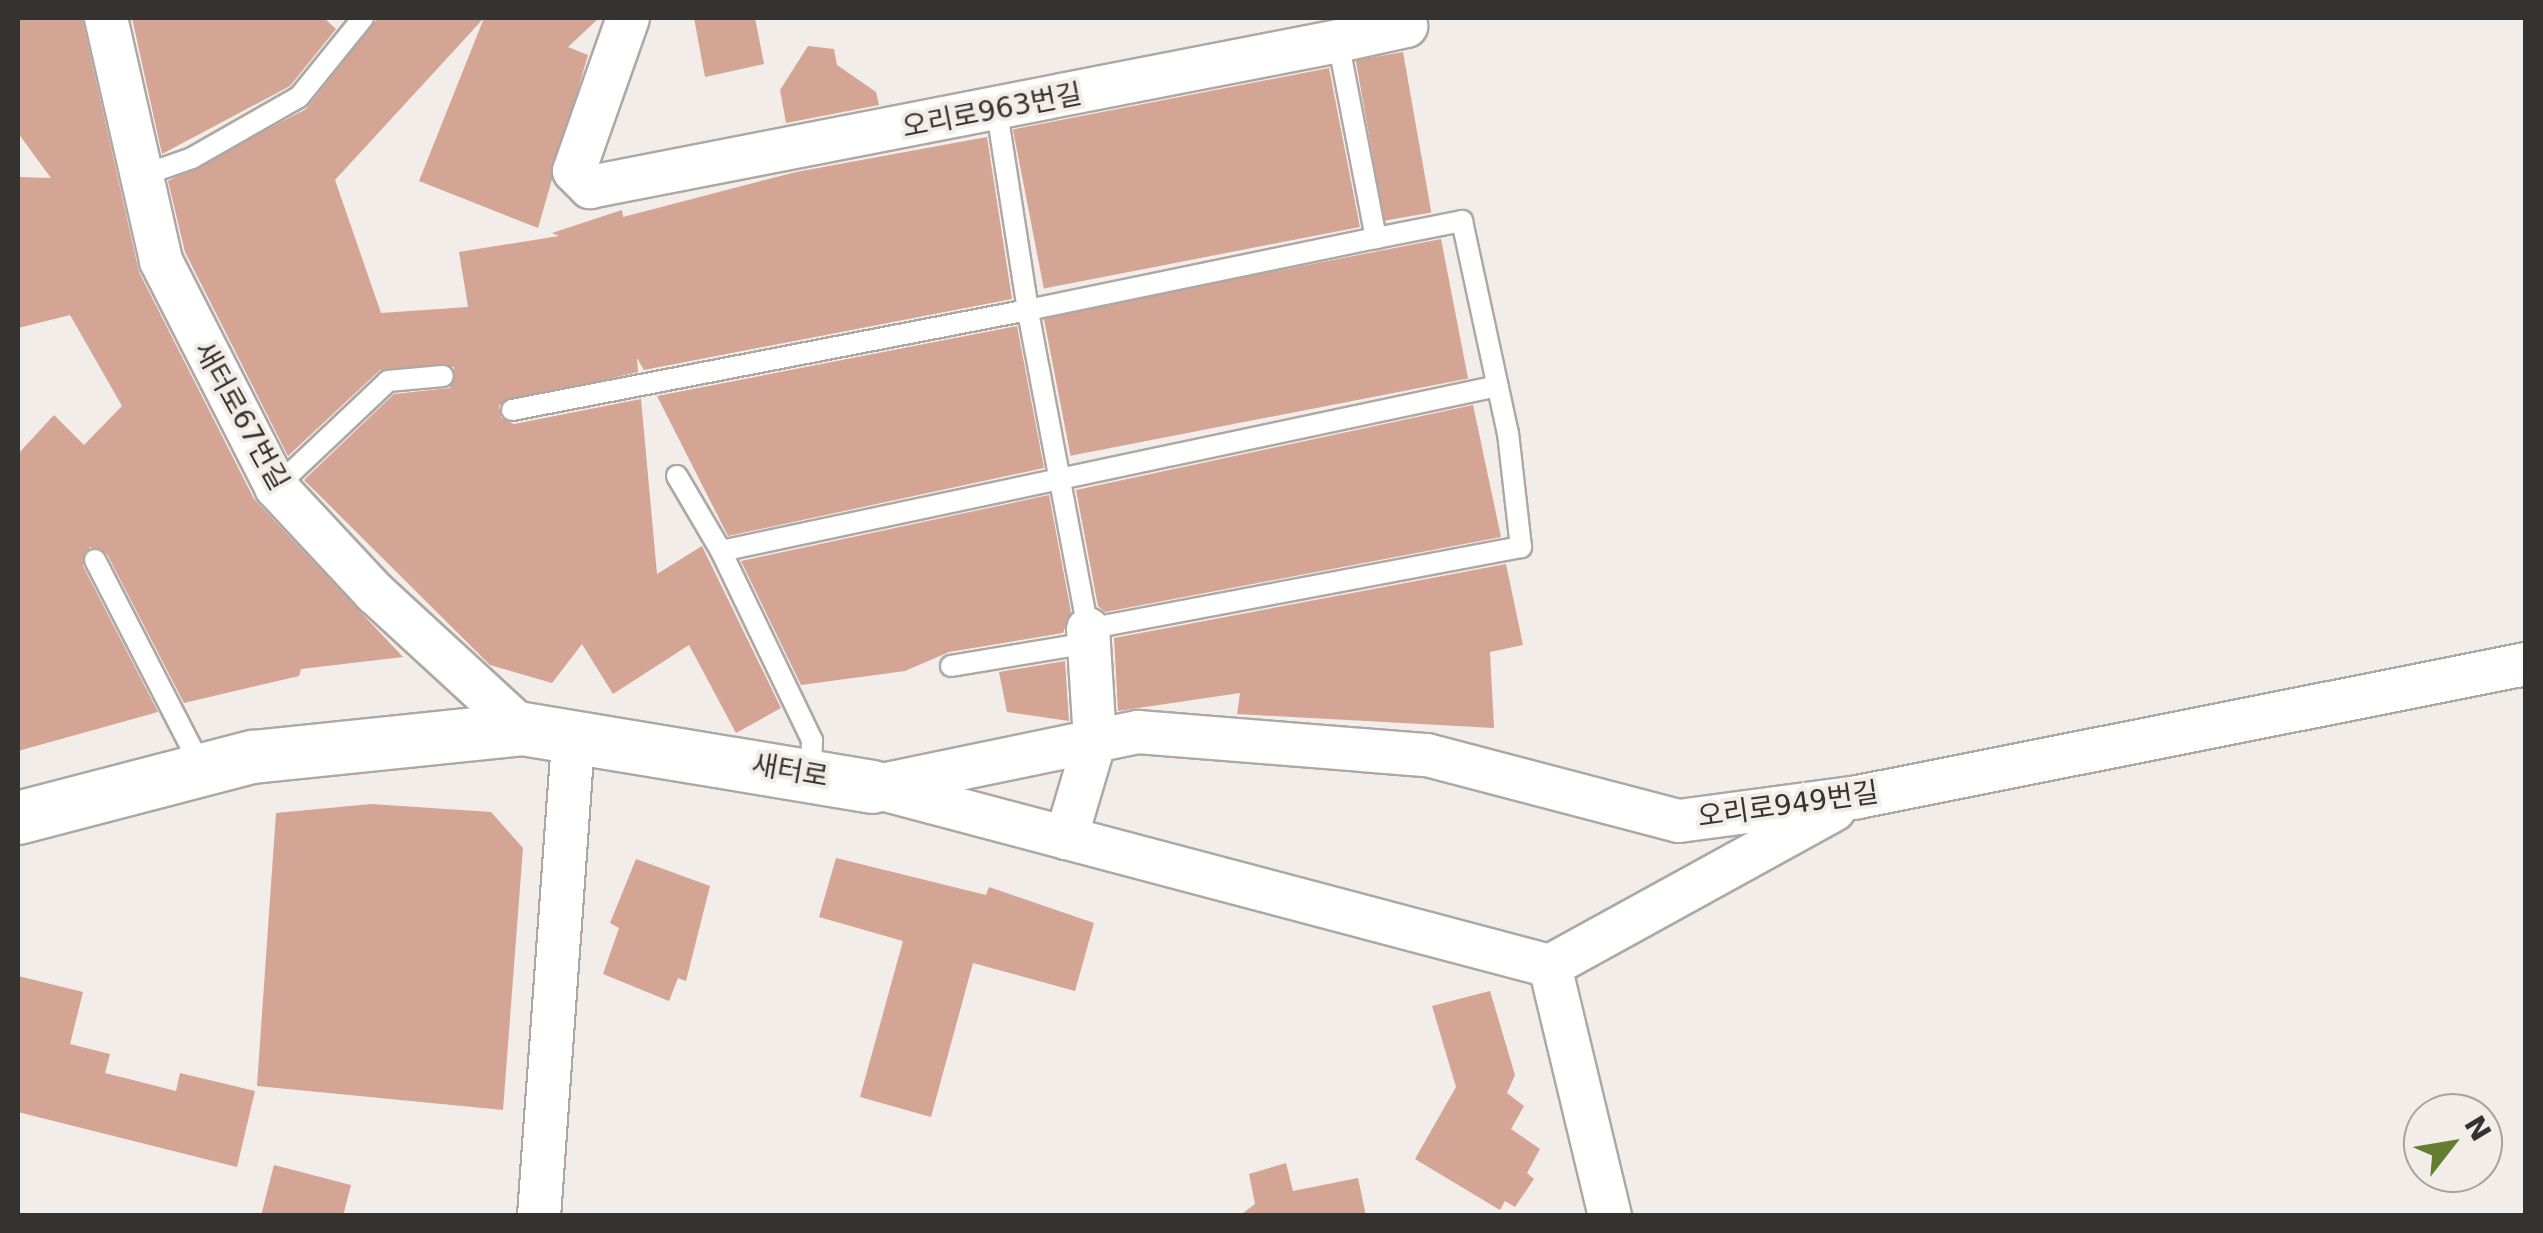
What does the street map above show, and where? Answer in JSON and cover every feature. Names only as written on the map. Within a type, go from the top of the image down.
[{"type":"street","name":"새터로67번길","points":[[106,18],[138,178],[162,261],[276,488],[374,593],[548,733]]},
{"type":"street","name":"오리로963번길","points":[[628,18],[574,171],[590,187],[1338,42],[1406,26],[1404,18]]},
{"type":"street","points":[[1066,838],[1095,740],[1088,636]]},
{"type":"street","name":"오리로949번길","points":[[872,787],[1138,732],[1427,756],[1679,820],[1858,797],[2526,664]]},
{"type":"street","points":[[539,1216],[548,733]]},
{"type":"street","name":"새터로","points":[[18,818],[203,770],[548,733],[872,787],[1550,966]]},
{"type":"street","points":[[976,814],[972,787],[995,760]]},
{"type":"street","points":[[1610,1216],[1550,966],[1858,797]]},
{"type":"lane","points":[[138,178],[192,158],[299,97],[363,18]]},
{"type":"lane","points":[[1338,42],[1376,238]]},
{"type":"lane","points":[[996,111],[1088,636]]},
{"type":"lane","points":[[512,410],[1462,221],[1498,386],[1522,547],[951,666]]},
{"type":"lane","points":[[276,488],[388,381],[443,376]]},
{"type":"lane","points":[[721,551],[1058,476],[1498,386]]},
{"type":"lane","points":[[678,476],[721,551],[812,740],[811,774]]},
{"type":"lane","points":[[96,560],[203,770]]},
{"type":"building","points":[[18,18],[82,18],[139,272],[254,499],[403,657],[301,669],[299,676],[184,703],[107,554],[90,547],[83,566],[158,712],[18,751],[18,454],[54,415],[84,445],[122,406],[70,315],[18,328],[18,177],[51,178],[18,133]]},
{"type":"building","points":[[132,18],[324,18],[336,29],[290,86],[162,154]]},
{"type":"building","points":[[378,18],[484,18],[335,180],[381,313],[468,307],[459,252],[559,236],[552,233],[622,210],[623,217],[796,172],[987,137],[1012,299],[644,370],[637,358],[638,372],[499,405],[501,418],[514,424],[641,399],[657,574],[702,546],[781,708],[736,733],[689,645],[613,694],[582,644],[552,683],[490,665],[304,480],[394,394],[450,388],[454,367],[380,370],[288,456],[185,252],[168,181],[306,109]]},
{"type":"building","points":[[484,18],[599,18],[568,47],[588,55],[538,228],[419,181]]},
{"type":"building","points":[[694,18],[755,18],[764,64],[705,77]]},
{"type":"building","points":[[808,46],[834,49],[837,65],[876,92],[879,105],[786,123],[780,90]]},
{"type":"building","points":[[1403,52],[1431,213],[1384,221],[1356,60]]},
{"type":"building","points":[[1329,68],[1360,227],[1044,288],[1013,129]]},
{"type":"building","points":[[1441,239],[1468,378],[1071,456],[1043,316]]},
{"type":"building","points":[[1017,326],[1044,468],[728,536],[657,396]]},
{"type":"building","points":[[1473,405],[1501,537],[1105,612],[1098,606],[1076,490]]},
{"type":"building","points":[[1049,495],[1071,612],[1063,633],[949,652],[905,671],[801,685],[741,561]]},
{"type":"building","points":[[1506,564],[1523,645],[1490,652],[1494,728],[1237,714],[1240,693],[1118,711],[1114,638]]},
{"type":"building","points":[[1065,661],[1069,721],[1007,712],[999,672]]},
{"type":"building","points":[[371,804],[491,812],[523,848],[503,1110],[257,1086],[276,813]]},
{"type":"building","points":[[836,858],[986,895],[989,887],[1094,923],[1075,991],[973,963],[931,1117],[860,1097],[903,941],[819,917]]},
{"type":"building","points":[[636,859],[710,886],[686,981],[678,978],[669,1001],[603,974],[619,928],[610,923]]},
{"type":"building","points":[[18,976],[83,992],[70,1044],[110,1054],[105,1073],[176,1091],[180,1073],[255,1091],[237,1167],[18,1112]]},
{"type":"building","points":[[1490,991],[1515,1075],[1507,1093],[1524,1106],[1511,1129],[1540,1149],[1527,1173],[1534,1179],[1515,1207],[1505,1201],[1500,1210],[1415,1159],[1456,1087],[1432,1006]]},
{"type":"building","points":[[1286,1163],[1293,1191],[1358,1178],[1366,1216],[1239,1216],[1255,1204],[1249,1174]]},
{"type":"building","points":[[274,1165],[351,1185],[343,1216],[261,1216]]}]
